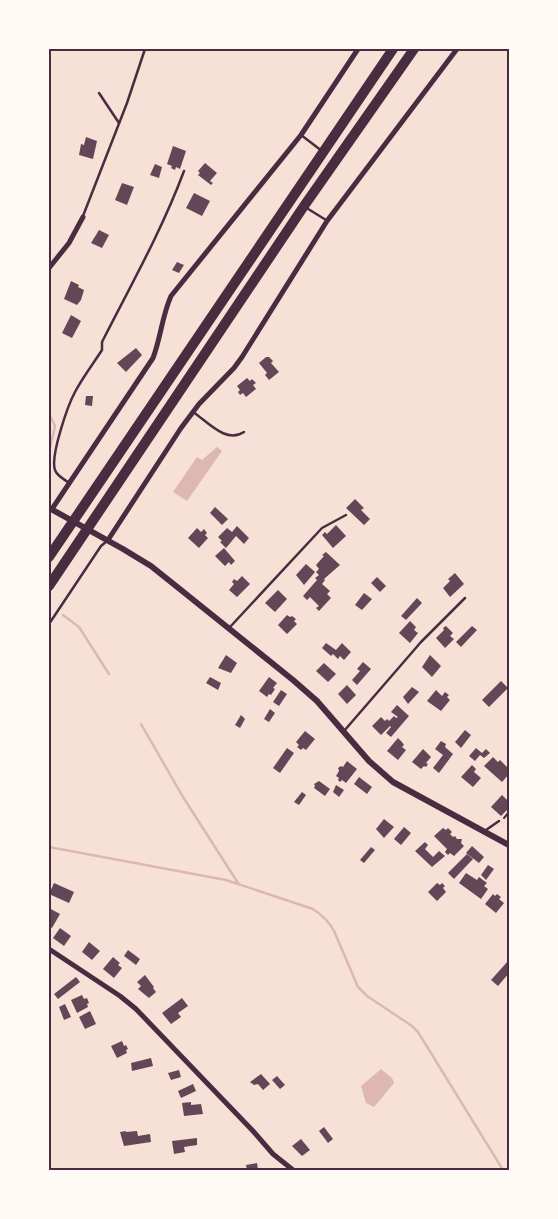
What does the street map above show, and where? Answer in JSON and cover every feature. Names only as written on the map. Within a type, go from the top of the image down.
[{"type":"highway","points":[[49,557],[393,49]]},
{"type":"highway","points":[[49,586],[304,206],[414,49]]},
{"type":"street","points":[[358,49],[301,135],[171,296],[164,311],[159,342],[144,374],[50,508],[151,566],[317,701],[369,761],[393,782],[509,845]]},
{"type":"street","points":[[108,540],[193,412],[242,357],[327,221],[457,49]]},
{"type":"street","points":[[49,268],[70,243],[83,217]]},
{"type":"street","points":[[49,949],[120,996],[136,1009],[253,1130],[273,1154],[292,1170]]},
{"type":"lane","points":[[83,217],[119,124],[145,49]]},
{"type":"lane","points":[[99,93],[119,124]]},
{"type":"lane","points":[[301,135],[323,152]]},
{"type":"lane","points":[[69,483],[60,476],[54,467],[63,423],[74,393],[102,350],[102,342],[153,243],[184,171]]},
{"type":"lane","points":[[304,206],[327,221]]},
{"type":"lane","points":[[193,412],[228,436],[236,436],[244,432]]},
{"type":"lane","points":[[229,629],[322,528],[346,515]]},
{"type":"lane","points":[[49,624],[108,540]]},
{"type":"lane","points":[[344,731],[421,642],[465,598]]},
{"type":"lane","points":[[484,832],[490,826],[499,822]]},
{"type":"path","points":[[499,822],[509,812]]},
{"type":"shaded area","points":[[217,447],[222,451],[187,501],[173,492],[197,457],[202,460]]},
{"type":"shaded area","points":[[381,1069],[392,1078],[394,1083],[374,1107],[366,1103],[361,1086]]},
{"type":"building","points":[[86,137],[97,141],[93,159],[79,155],[81,144],[84,145]]},
{"type":"building","points":[[173,146],[186,151],[180,169],[176,167],[175,170],[167,164]]},
{"type":"building","points":[[205,163],[217,173],[210,181],[213,183],[211,185],[198,175],[200,173],[198,171]]},
{"type":"building","points":[[155,164],[162,167],[159,178],[150,175]]},
{"type":"building","points":[[122,183],[134,187],[127,205],[115,200]]},
{"type":"building","points":[[194,193],[210,201],[202,216],[186,208]]},
{"type":"building","points":[[99,230],[109,235],[102,248],[91,243]]},
{"type":"building","points":[[177,262],[184,265],[179,273],[172,270]]},
{"type":"building","points":[[71,281],[84,290],[81,300],[77,305],[64,299]]},
{"type":"building","points":[[71,315],[81,321],[72,338],[62,333]]},
{"type":"building","points":[[136,348],[142,355],[126,372],[117,363]]},
{"type":"building","points":[[266,357],[273,361],[271,363],[279,372],[269,380],[265,375],[267,373],[259,363]]},
{"type":"building","points":[[247,378],[250,381],[252,379],[256,383],[253,385],[256,389],[246,397],[243,393],[240,395],[238,392],[240,390],[237,386]]},
{"type":"building","points":[[86,396],[93,396],[92,406],[85,405]]},
{"type":"building","points":[[355,499],[364,508],[361,510],[370,519],[364,525],[346,508]]},
{"type":"building","points":[[215,507],[228,519],[222,525],[210,513]]},
{"type":"building","points":[[336,525],[346,536],[333,548],[322,535],[325,532],[327,534]]},
{"type":"building","points":[[237,526],[249,538],[244,544],[236,536],[226,548],[218,537],[227,528],[232,532]]},
{"type":"building","points":[[197,528],[201,532],[204,529],[207,533],[205,535],[208,538],[199,548],[188,538]]},
{"type":"building","points":[[224,548],[235,561],[231,565],[229,562],[225,566],[215,556]]},
{"type":"building","points":[[326,552],[340,565],[324,579],[322,584],[330,591],[327,594],[331,598],[319,611],[316,608],[319,606],[310,597],[307,600],[303,596],[317,580],[315,578],[319,575],[316,572],[319,569],[316,565]]},
{"type":"building","points":[[306,564],[315,572],[304,585],[296,575]]},
{"type":"building","points":[[455,573],[464,584],[450,597],[443,588],[450,581],[448,579]]},
{"type":"building","points":[[242,576],[250,584],[237,597],[229,590],[234,584],[232,582],[234,579],[237,581]]},
{"type":"building","points":[[377,577],[386,586],[380,592],[371,583]]},
{"type":"building","points":[[278,590],[287,599],[275,612],[265,603]]},
{"type":"building","points":[[364,593],[372,599],[362,610],[355,605]]},
{"type":"building","points":[[417,598],[422,603],[406,620],[401,616]]},
{"type":"building","points":[[287,615],[296,619],[294,621],[297,624],[287,634],[278,625]]},
{"type":"building","points":[[410,621],[416,627],[414,630],[418,633],[410,643],[399,633]]},
{"type":"building","points":[[446,626],[453,633],[450,636],[454,639],[445,648],[436,638]]},
{"type":"building","points":[[472,626],[477,630],[461,647],[456,642]]},
{"type":"building","points":[[326,643],[336,650],[342,643],[351,652],[344,660],[340,656],[338,659],[322,648]]},
{"type":"building","points":[[226,655],[237,663],[231,673],[218,668]]},
{"type":"building","points":[[430,655],[441,666],[432,677],[422,667]]},
{"type":"building","points":[[363,662],[371,669],[357,685],[352,680],[360,671],[357,669]]},
{"type":"building","points":[[324,663],[336,674],[328,682],[316,671]]},
{"type":"building","points":[[210,677],[221,683],[218,690],[206,683]]},
{"type":"building","points":[[269,677],[277,683],[271,695],[269,694],[267,697],[259,691]]},
{"type":"building","points":[[501,681],[508,688],[489,707],[482,700]]},
{"type":"building","points":[[347,685],[356,695],[347,704],[338,694]]},
{"type":"building","points":[[412,687],[419,692],[408,704],[403,697]]},
{"type":"building","points":[[281,690],[287,694],[279,706],[273,702]]},
{"type":"building","points":[[436,690],[442,696],[445,692],[449,695],[447,697],[450,700],[441,711],[427,701]]},
{"type":"building","points":[[397,705],[409,716],[391,737],[386,733],[390,726],[381,735],[372,726],[381,717],[385,721],[387,719],[389,721],[394,716],[398,717],[391,712]]},
{"type":"building","points":[[270,709],[275,713],[269,722],[264,719]]},
{"type":"building","points":[[241,715],[245,719],[240,728],[235,725]]},
{"type":"building","points":[[465,730],[471,735],[461,748],[455,742]]},
{"type":"building","points":[[305,731],[315,739],[306,750],[303,748],[301,750],[297,747],[299,745],[296,742]]},
{"type":"building","points":[[398,738],[404,745],[402,747],[406,750],[398,760],[387,751]]},
{"type":"building","points":[[441,741],[446,744],[445,747],[453,754],[439,773],[433,768],[443,755],[435,749]]},
{"type":"building","points":[[287,748],[294,753],[280,773],[273,768]]},
{"type":"building","points":[[476,748],[482,753],[486,749],[490,753],[484,758],[480,755],[475,761],[469,756]]},
{"type":"building","points":[[423,749],[431,757],[426,763],[428,764],[426,767],[424,766],[421,769],[412,762]]},
{"type":"building","points":[[493,757],[498,762],[500,760],[509,769],[509,774],[502,782],[484,766]]},
{"type":"building","points":[[347,761],[357,769],[346,783],[342,780],[340,782],[336,776],[339,771],[338,768],[343,767]]},
{"type":"building","points":[[472,765],[476,769],[474,772],[481,778],[473,787],[461,777]]},
{"type":"building","points":[[359,777],[372,787],[367,794],[354,784]]},
{"type":"building","points":[[319,781],[330,789],[325,796],[314,788],[314,784]]},
{"type":"building","points":[[336,785],[344,790],[339,797],[333,792]]},
{"type":"building","points":[[302,792],[306,795],[299,805],[294,802]]},
{"type":"building","points":[[502,795],[509,802],[509,808],[501,816],[491,807]]},
{"type":"building","points":[[384,819],[394,827],[384,838],[376,829]]},
{"type":"building","points":[[404,827],[411,833],[401,845],[394,839]]},
{"type":"building","points":[[443,828],[446,830],[448,828],[452,832],[450,834],[453,837],[462,839],[461,843],[464,846],[454,856],[450,853],[448,855],[445,852],[447,849],[434,836]]},
{"type":"building","points":[[425,842],[428,845],[425,849],[433,857],[439,851],[445,856],[432,867],[415,851]]},
{"type":"building","points":[[472,846],[484,857],[479,863],[466,853]]},
{"type":"building","points":[[371,847],[375,850],[364,863],[360,860]]},
{"type":"building","points":[[467,854],[473,859],[454,879],[448,873]]},
{"type":"building","points":[[488,865],[494,869],[486,880],[481,875]]},
{"type":"building","points":[[466,873],[477,880],[479,877],[487,883],[484,886],[488,889],[481,899],[459,883]]},
{"type":"building","points":[[54,883],[74,892],[69,903],[49,894]]},
{"type":"building","points":[[437,883],[440,885],[442,883],[445,886],[443,888],[446,892],[437,901],[428,892]]},
{"type":"building","points":[[493,894],[501,897],[499,899],[504,903],[496,913],[485,904]]},
{"type":"building","points":[[49,908],[60,914],[52,928],[49,926]]},
{"type":"building","points":[[60,928],[71,936],[64,946],[53,938]]},
{"type":"building","points":[[89,942],[100,951],[92,960],[82,952]]},
{"type":"building","points":[[128,950],[140,959],[136,965],[124,956]]},
{"type":"building","points":[[113,957],[120,963],[118,965],[122,968],[114,978],[103,969]]},
{"type":"building","points":[[508,961],[509,973],[498,986],[491,980]]},
{"type":"building","points":[[145,975],[156,992],[149,998],[138,989],[141,986],[137,982]]},
{"type":"building","points":[[76,977],[80,982],[58,999],[54,994]]},
{"type":"building","points":[[82,995],[84,999],[87,998],[88,1007],[77,1013],[71,1000]]},
{"type":"building","points":[[182,998],[188,1006],[178,1013],[181,1017],[171,1024],[162,1013]]},
{"type":"building","points":[[65,1004],[71,1017],[64,1020],[59,1007]]},
{"type":"building","points":[[90,1011],[96,1024],[85,1029],[79,1017]]},
{"type":"building","points":[[122,1041],[128,1049],[126,1050],[127,1053],[117,1058],[111,1046]]},
{"type":"building","points":[[151,1058],[153,1066],[132,1071],[131,1063]]},
{"type":"building","points":[[179,1070],[181,1077],[171,1080],[168,1073]]},
{"type":"building","points":[[261,1074],[270,1084],[263,1090],[258,1084],[254,1085],[250,1082]]},
{"type":"building","points":[[277,1076],[285,1085],[280,1089],[272,1080]]},
{"type":"building","points":[[193,1084],[196,1091],[181,1098],[178,1091]]},
{"type":"building","points":[[191,1102],[191,1105],[201,1104],[203,1114],[184,1116],[182,1103]]},
{"type":"building","points":[[324,1127],[333,1139],[328,1143],[319,1131]]},
{"type":"building","points":[[137,1131],[138,1136],[150,1134],[151,1142],[124,1146],[120,1132]]},
{"type":"building","points":[[197,1138],[197,1145],[184,1147],[185,1152],[174,1154],[172,1141]]},
{"type":"building","points":[[301,1139],[310,1150],[302,1156],[292,1146]]},
{"type":"building","points":[[257,1163],[258,1170],[247,1170],[246,1165]]},
{"type":"waterway","points":[[49,414],[55,426],[49,452]]},
{"type":"waterway","points":[[63,615],[79,627],[109,674]]},
{"type":"waterway","points":[[141,724],[183,797],[238,883]]},
{"type":"waterway","points":[[49,847],[226,880],[316,911],[328,921],[334,931],[358,987],[367,996],[418,1032],[503,1170]]}]
